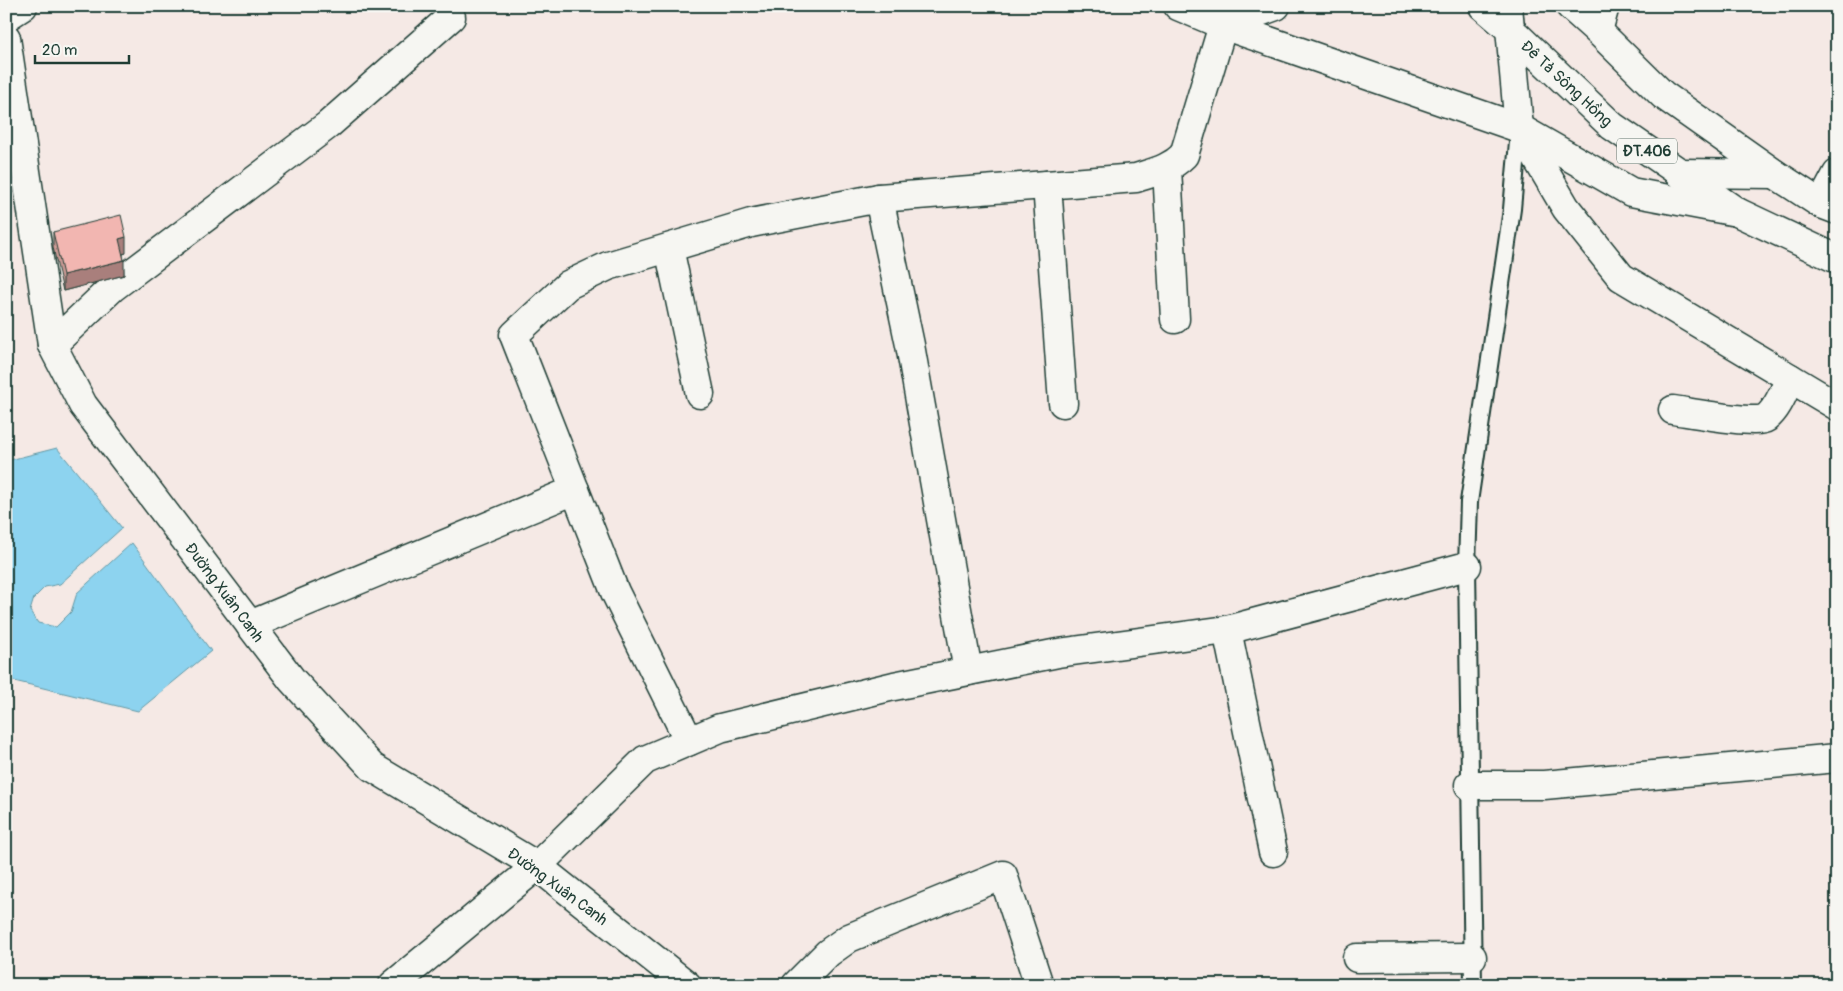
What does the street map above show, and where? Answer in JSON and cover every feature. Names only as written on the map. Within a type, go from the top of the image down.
[{"type":"street","points":[[6,17],[23,6]]},
{"type":"street","points":[[1178,6],[1223,24],[1519,128],[1632,192],[1737,212]]},
{"type":"street","points":[[1223,24],[1276,6]]},
{"type":"street","name":"Đê Tả Sông Hồng","points":[[1483,6],[1509,18],[1612,126],[1737,212],[1837,259]]},
{"type":"street","points":[[1570,6],[1602,19],[1663,95],[1775,174],[1829,207],[1837,174]]},
{"type":"street","points":[[52,345],[112,288],[328,125],[451,16]]},
{"type":"street","points":[[1509,18],[1519,128],[1566,208],[1621,278],[1837,406]]},
{"type":"street","points":[[689,741],[615,592],[514,334],[568,285],[608,266],[751,223],[879,198],[1136,178],[1168,168],[1176,164],[1184,155],[1223,24]]},
{"type":"street","name":"Đường Xuân Canh","points":[[6,38],[52,345],[83,405],[292,680],[372,766],[536,866],[687,985]]},
{"type":"street","points":[[1168,168],[1175,319]]},
{"type":"street","points":[[1678,173],[1775,174]]},
{"type":"street","points":[[1047,185],[1064,403]]},
{"type":"street","points":[[879,198],[910,345],[968,671]]},
{"type":"street","points":[[669,248],[700,394]]},
{"type":"street","points":[[1672,410],[1749,420],[1764,420],[1773,412],[1790,378]]},
{"type":"street","points":[[250,625],[575,490]]},
{"type":"street","points":[[393,985],[536,866],[645,760],[720,728],[894,686],[1058,653],[1227,630],[1467,566]]},
{"type":"street","points":[[1227,630],[1273,852]]},
{"type":"street","points":[[1469,785],[1544,785],[1837,758]]},
{"type":"street","points":[[796,985],[828,953],[849,938],[1003,875],[1039,985]]},
{"type":"street","points":[[1357,958],[1472,957]]},
{"type":"lane","points":[[1472,985],[1467,566],[1469,502],[1512,209],[1519,128]]},
{"type":"water","points":[[57,448],[122,528],[60,584],[45,587],[34,598],[30,611],[38,623],[56,627],[71,612],[77,593],[132,543],[211,651],[138,711],[6,679],[6,461]]},
{"type":"building","points":[[121,215],[126,237],[119,239],[124,260],[63,275],[53,232]]}]
